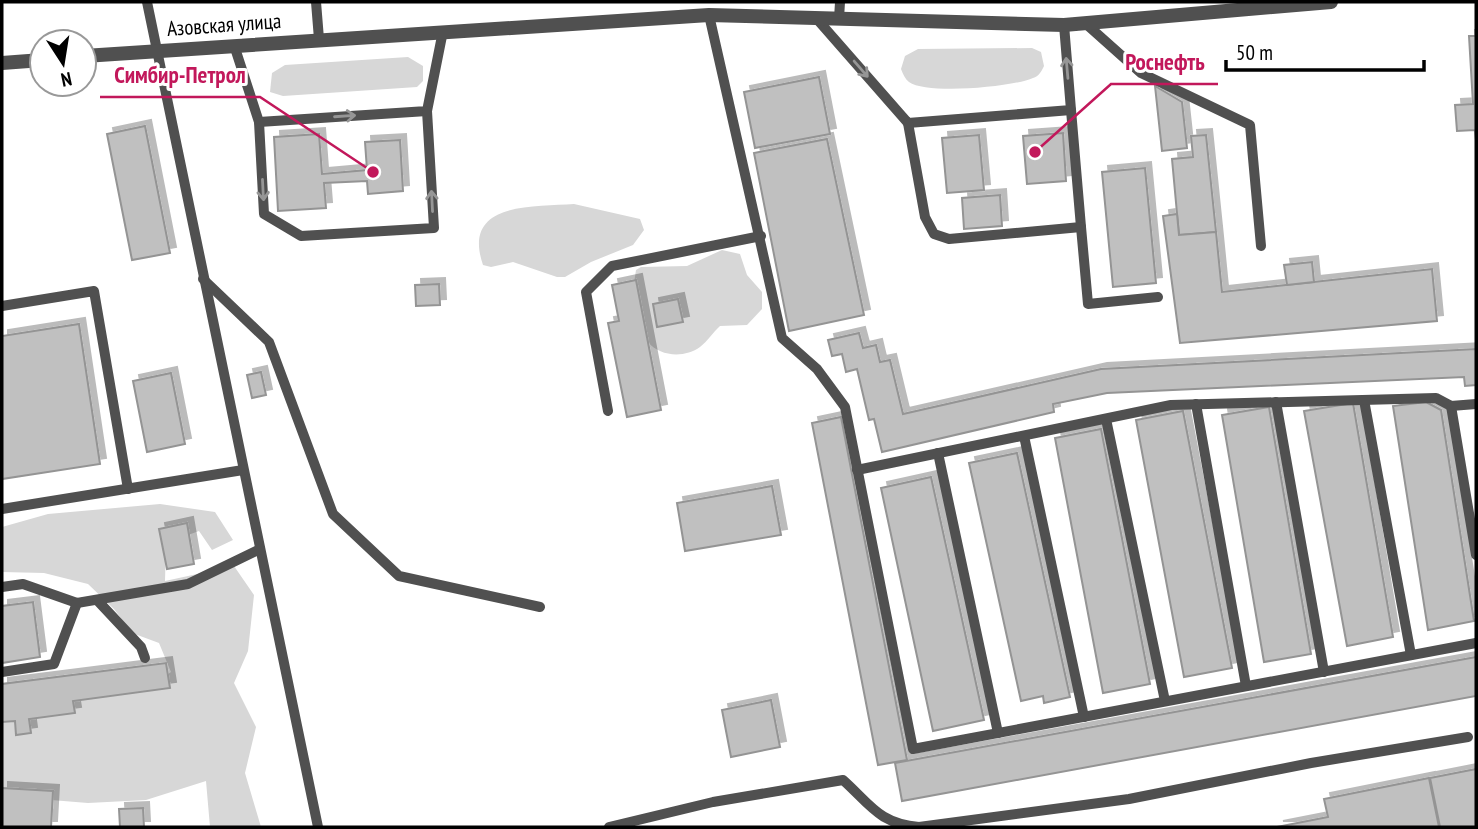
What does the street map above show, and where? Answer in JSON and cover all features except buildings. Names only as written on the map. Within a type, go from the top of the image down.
[{"type":"street","name":"Азовская улица","points":[[98,55],[709,15],[1064,25],[1331,2]]},
{"type":"street","points":[[2,63],[28,61]]},
{"type":"lane","points":[[147,2],[318,827]]},
{"type":"lane","points":[[316,2],[319,39]]},
{"type":"lane","points":[[839,19],[840,2]]},
{"type":"lane","points":[[709,15],[782,338],[817,369],[845,407],[913,749],[1476,643]]},
{"type":"lane","points":[[816,18],[908,123],[925,217],[928,226],[941,238],[1081,227]]},
{"type":"lane","points":[[1085,23],[1141,73],[1250,125],[1261,246]]},
{"type":"lane","points":[[1064,25],[1088,304],[1158,297]]},
{"type":"lane","points":[[234,45],[259,122],[264,214],[301,236],[421,229],[434,228],[427,111],[443,31]]},
{"type":"lane","points":[[908,123],[1071,110]]},
{"type":"lane","points":[[259,122],[427,111]]},
{"type":"lane","points":[[608,411],[586,292],[612,266],[761,236]]},
{"type":"lane","points":[[203,279],[269,342],[332,514],[399,576],[540,607]]},
{"type":"lane","points":[[2,306],[94,291],[128,489]]},
{"type":"lane","points":[[858,470],[1171,405],[1436,398],[1451,406],[1476,404]]},
{"type":"lane","points":[[1364,400],[1411,655]]},
{"type":"lane","points":[[1276,402],[1324,671]]},
{"type":"lane","points":[[1196,404],[1245,686]]},
{"type":"lane","points":[[1451,406],[1476,555]]},
{"type":"lane","points":[[1106,419],[1165,701]]},
{"type":"lane","points":[[1024,436],[1084,717]]},
{"type":"lane","points":[[939,453],[998,733]]},
{"type":"lane","points":[[2,509],[243,470]]},
{"type":"lane","points":[[2,587],[23,584],[77,603],[188,584],[260,549]]},
{"type":"lane","points":[[97,600],[141,647],[145,658]]},
{"type":"lane","points":[[2,672],[54,664],[77,603]]},
{"type":"lane","points":[[608,827],[712,802],[843,780],[873,812],[899,826],[919,827],[1129,799],[1311,763],[1468,737]]},
{"type":"shaded area","points":[[1032,48],[1041,52],[1044,66],[1041,72],[1033,78],[1008,84],[933,88],[909,82],[901,69],[905,56],[918,49]]},
{"type":"shaded area","points":[[408,57],[423,66],[423,81],[417,87],[283,96],[270,92],[272,73],[285,65]]},
{"type":"shaded area","points":[[574,204],[640,219],[644,230],[633,245],[591,262],[565,277],[557,277],[513,262],[491,267],[483,265],[479,244],[482,229],[492,218],[522,208]]},
{"type":"shaded area","points":[[722,250],[740,254],[747,275],[762,292],[762,309],[747,325],[720,326],[694,351],[673,354],[653,347],[648,342],[634,283],[636,270],[641,267],[687,266]]},
{"type":"shaded area","points":[[160,504],[215,512],[233,540],[212,550],[199,531],[166,543],[165,581],[234,566],[254,595],[248,651],[234,683],[256,727],[245,773],[261,827],[210,827],[206,781],[146,800],[88,803],[2,796],[2,707],[151,686],[171,672],[159,643],[132,633],[114,609],[88,584],[44,573],[2,572],[2,527],[48,514]]},
{"type":"place","name":"Роснефть","points":[[1035,152]]},
{"type":"place","name":"Симбир-Петрол","points":[[373,172]]}]
